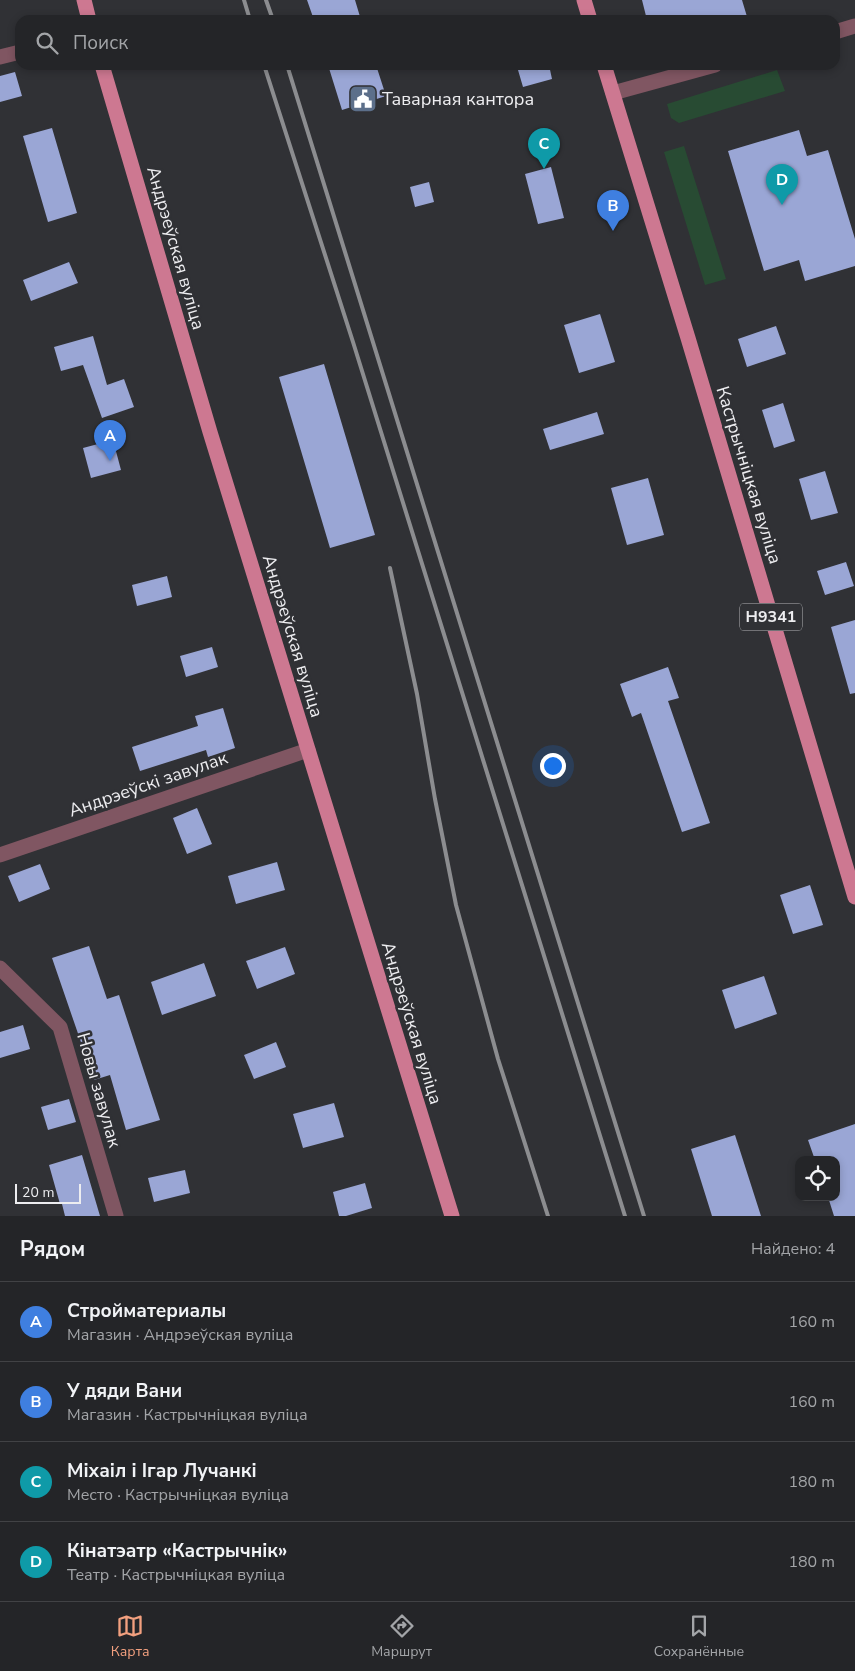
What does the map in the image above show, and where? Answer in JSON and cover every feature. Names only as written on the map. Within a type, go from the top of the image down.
[{"type":"main road","points":[[84,0],[88,15]]},
{"type":"main road","points":[[584,0],[588,15]]},
{"type":"main road","name":"Андрэеўская вуліца","points":[[103,70],[208,422],[452,1216]]},
{"type":"main road","name":"Кастрычніцкая вуліца","points":[[605,70],[688,338],[855,897]]},
{"type":"street","points":[[840,30],[855,26]]},
{"type":"street","points":[[0,57],[15,53]]},
{"type":"street","points":[[612,93],[697,70]]},
{"type":"street","name":"Андрэеўскі завулак","points":[[0,855],[308,750]]},
{"type":"street","name":"Новы завулак","points":[[0,968],[60,1027],[116,1216]]},
{"type":"green space","points":[[777,70],[785,91],[679,123],[671,118],[667,104]]},
{"type":"green space","points":[[684,146],[726,279],[705,285],[664,152]]},
{"type":"building","points":[[307,0],[355,0],[360,15],[312,15]]},
{"type":"building","points":[[642,0],[742,0],[746,15],[646,15]]},
{"type":"building","points":[[330,70],[378,70],[386,96],[342,110]]},
{"type":"building","points":[[518,70],[550,70],[552,79],[523,87]]},
{"type":"building","points":[[15,72],[22,96],[0,102],[0,76]]},
{"type":"building","points":[[52,128],[77,213],[48,222],[23,136]]},
{"type":"building","points":[[799,130],[807,156],[828,150],[855,239],[855,266],[805,281],[799,260],[764,271],[728,151]]},
{"type":"building","points":[[551,167],[564,218],[538,224],[525,174]]},
{"type":"building","points":[[429,182],[434,202],[415,207],[410,187]]},
{"type":"building","points":[[69,262],[78,283],[31,301],[23,280]]},
{"type":"building","points":[[600,314],[615,362],[579,373],[564,325]]},
{"type":"building","points":[[776,326],[786,354],[747,367],[738,339]]},
{"type":"building","points":[[93,336],[107,385],[124,379],[134,407],[102,418],[83,365],[61,371],[54,347]]},
{"type":"building","points":[[324,364],[375,535],[330,548],[279,377]]},
{"type":"building","points":[[783,403],[795,441],[774,448],[762,410]]},
{"type":"building","points":[[597,412],[604,434],[550,450],[543,429]]},
{"type":"building","points":[[113,440],[121,470],[91,478],[83,448]]},
{"type":"building","points":[[825,471],[838,513],[811,520],[799,479]]},
{"type":"building","points":[[648,478],[664,535],[627,545],[611,488]]},
{"type":"building","points":[[846,562],[854,586],[825,595],[817,571]]},
{"type":"building","points":[[167,576],[172,597],[137,606],[132,585]]},
{"type":"building","points":[[855,620],[855,693],[850,694],[831,627]]},
{"type":"building","points":[[212,647],[218,667],[186,677],[180,656]]},
{"type":"building","points":[[668,667],[679,698],[668,701],[710,823],[682,832],[641,713],[632,717],[620,684]]},
{"type":"building","points":[[223,708],[235,748],[208,757],[206,750],[140,771],[132,747],[198,726],[195,716]]},
{"type":"building","points":[[197,808],[212,844],[187,854],[173,818]]},
{"type":"building","points":[[277,862],[285,890],[236,904],[228,876]]},
{"type":"building","points":[[40,864],[50,889],[19,902],[8,876]]},
{"type":"building","points":[[810,885],[823,925],[793,934],[780,895]]},
{"type":"building","points":[[89,946],[107,999],[119,995],[160,1120],[126,1130],[110,1075],[94,1080],[52,958]]},
{"type":"building","points":[[285,947],[295,974],[257,989],[246,961]]},
{"type":"building","points":[[204,963],[216,996],[162,1015],[151,982]]},
{"type":"building","points":[[764,976],[777,1014],[735,1029],[722,990]]},
{"type":"building","points":[[23,1025],[30,1049],[0,1058],[0,1032]]},
{"type":"building","points":[[276,1042],[286,1067],[254,1079],[244,1055]]},
{"type":"building","points":[[69,1099],[76,1122],[48,1130],[41,1107]]},
{"type":"building","points":[[334,1103],[344,1137],[303,1148],[293,1114]]},
{"type":"building","points":[[855,1124],[855,1216],[834,1216],[829,1201],[840,1201],[840,1156],[814,1156],[808,1140]]},
{"type":"building","points":[[735,1135],[761,1216],[712,1216],[691,1149]]},
{"type":"building","points":[[82,1155],[100,1216],[65,1216],[62,1204],[60,1204],[49,1165]]},
{"type":"building","points":[[185,1170],[190,1193],[154,1202],[148,1178]]},
{"type":"building","points":[[365,1183],[372,1208],[346,1216],[339,1216],[333,1192]]},
{"type":"railway","points":[[244,0],[248,15]]},
{"type":"railway","points":[[266,0],[271,15]]},
{"type":"railway","points":[[266,70],[353,342],[625,1216]]},
{"type":"railway","points":[[289,70],[644,1216]]},
{"type":"railway","points":[[390,568],[417,694],[456,905],[498,1059],[548,1216]]},
{"type":"place","name":"Таварная кантора","points":[[363,99]]},
{"type":"place","name":"Міхаіл і Ігар Лучанкі","points":[[544,169]]},
{"type":"place","name":"Кінатэатр «Кастрычнік»","points":[[782,205]]},
{"type":"place","name":"У дяди Вани","points":[[613,231]]},
{"type":"place","name":"Стройматериалы","points":[[110,461]]}]
